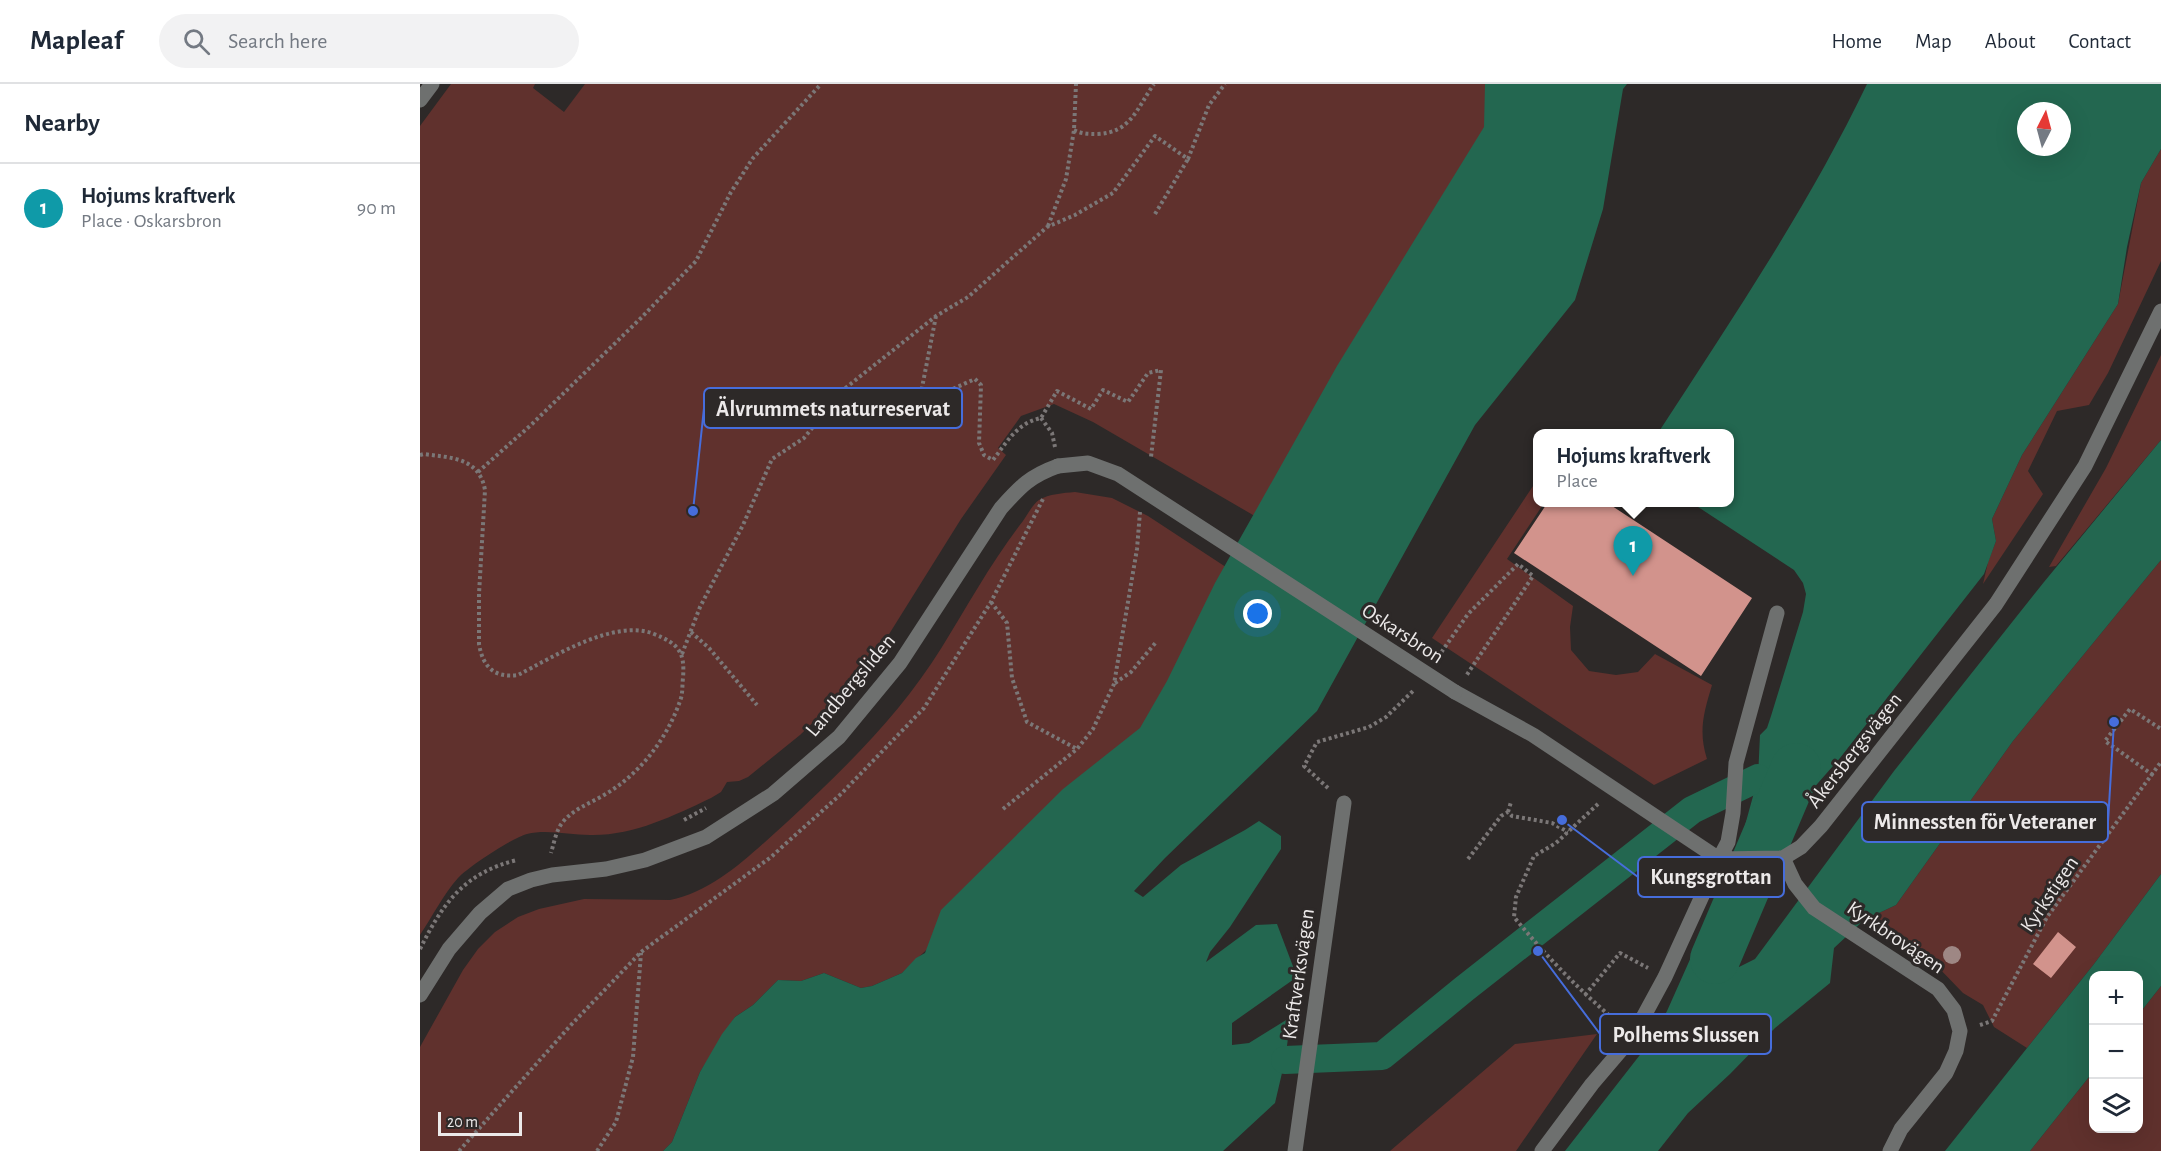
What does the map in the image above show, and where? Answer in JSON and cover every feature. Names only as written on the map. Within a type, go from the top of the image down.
[{"type":"street","points":[[420,100],[432,84]]},
{"type":"street","name":"Åkersbergsvägen","points":[[1783,858],[1801,847],[1821,826],[1996,604],[2085,466],[2161,311]]},
{"type":"street","name":"Oskarsbron","points":[[1058,466],[1088,463],[1119,474],[1455,692],[1533,735],[1720,859]]},
{"type":"street","name":"Landbergsliden","points":[[420,995],[449,949],[480,913],[508,889],[552,875],[606,869],[645,860],[706,837],[773,794],[838,737],[900,663],[1001,508],[1019,488],[1037,474],[1058,466]]},
{"type":"street","points":[[1542,1151],[1592,1084],[1633,1036],[1665,977],[1728,842],[1733,813],[1736,763],[1777,613]]},
{"type":"street","name":"Kraftverksvägen","points":[[1295,1151],[1344,803]]},
{"type":"street","points":[[1720,859],[1783,858]]},
{"type":"street","name":"Kyrkbrovägen","points":[[1783,858],[1789,874],[1814,908],[1874,949],[1938,988],[1954,1010],[1960,1031]]},
{"type":"street","points":[[1890,1151],[1901,1129],[1946,1073],[1956,1051],[1960,1031]]},
{"type":"path","points":[[478,472],[541,416],[696,261],[731,192],[753,158],[821,84]]},
{"type":"path","points":[[1047,227],[1066,179],[1074,130],[1076,84]]},
{"type":"path","points":[[1074,130],[1082,134],[1111,133],[1128,124],[1154,84]]},
{"type":"path","points":[[1155,214],[1188,159],[1209,105],[1225,84]]},
{"type":"path","points":[[682,654],[700,607],[743,525],[772,459],[804,438],[843,390],[936,316],[968,297],[1047,227],[1075,216],[1113,193],[1155,136],[1188,159]]},
{"type":"path","points":[[936,316],[920,398],[926,400],[975,379],[981,385],[979,443],[984,455],[993,460],[1019,427],[1030,420],[1041,418],[1057,391],[1091,409],[1103,390],[1128,402],[1148,373],[1161,370],[1151,457]]},
{"type":"path","points":[[1041,418],[1052,433]]},
{"type":"path","points":[[1049,446],[1054,444]]},
{"type":"path","points":[[420,455],[462,460],[478,472],[483,480],[485,490],[479,583],[479,644],[480,652],[487,665],[496,674],[506,677],[518,675],[605,634],[622,630],[639,629],[651,633],[670,641],[682,654],[684,665],[681,699],[664,733],[646,760],[625,782],[603,796],[577,808],[562,823],[551,853],[552,875]]},
{"type":"path","points":[[459,1151],[570,1026],[641,952],[771,857],[842,793],[924,708],[991,602],[1032,523],[1058,466]]},
{"type":"path","points":[[1003,809],[1077,749],[1093,729],[1114,684],[1137,549],[1140,512]]},
{"type":"path","points":[[1435,660],[1468,614],[1518,564],[1533,576],[1455,692]]},
{"type":"path","points":[[991,602],[1007,623],[1012,678],[1027,722],[1077,749]]},
{"type":"path","points":[[691,632],[709,648],[757,705]]},
{"type":"path","points":[[1114,684],[1131,672],[1157,640]]},
{"type":"path","points":[[1344,803],[1304,766],[1317,742],[1369,727],[1386,717],[1416,688]]},
{"type":"path","points":[[2153,775],[2105,741],[2130,709],[2161,729]]},
{"type":"path","name":"Kyrkstigen","points":[[1960,1031],[1992,1021],[2047,917],[2161,762]]},
{"type":"path","points":[[1614,789],[1556,843],[1534,856],[1516,897],[1514,917],[1545,956],[1585,995],[1633,1036]]},
{"type":"path","points":[[1468,859],[1501,816],[1508,812],[1512,802]]},
{"type":"path","points":[[679,823],[716,803]]},
{"type":"path","points":[[1508,812],[1512,816],[1552,823],[1568,832]]},
{"type":"path","points":[[542,855],[561,852]]},
{"type":"path","points":[[420,949],[436,918],[450,898],[485,872],[522,859]]},
{"type":"path","points":[[597,1151],[616,1122],[633,1057],[641,952]]},
{"type":"path","points":[[1585,995],[1620,953],[1665,977]]},
{"type":"shaded area","points":[[451,84],[535,84],[533,88],[564,112],[585,84],[1511,84],[1326,569],[1253,515],[1093,422],[1054,404],[1021,416],[998,448],[1006,455],[961,519],[871,663],[863,674],[800,735],[748,777],[739,781],[727,782],[721,792],[711,798],[652,824],[606,834],[535,833],[511,841],[480,860],[458,878],[420,935],[420,126]]},
{"type":"shaded area","points":[[1485,84],[1627,84],[1623,89],[1603,209],[1575,300],[1475,425],[1317,711],[1134,891],[1143,897],[1181,865],[1259,821],[1281,836],[1281,849],[1230,927],[1210,952],[1206,962],[1256,925],[1277,924],[1297,977],[1232,1023],[1232,1045],[1249,1043],[1291,1017],[1285,1060],[1275,1103],[1223,1151],[663,1151],[672,1142],[700,1072],[722,1034],[735,1017],[753,1005],[778,980],[801,981],[824,973],[861,988],[872,986],[902,973],[916,958],[925,953],[941,910],[1063,789],[1140,728],[1167,681],[1215,583],[1337,366],[1484,127]]},
{"type":"shaded area","points":[[1867,84],[2161,84],[2161,149],[2141,183],[2127,247],[2118,304],[2022,455],[1992,519],[1996,541],[1984,574],[1840,758],[1811,791],[1797,789],[1787,792],[1779,826],[1763,831],[1744,829],[1758,778],[1760,735],[1767,728],[1771,716],[1803,612],[1806,594],[1803,583],[1794,570],[1698,507],[1734,507],[1734,429],[1661,429],[1714,348],[1794,218],[1844,130]]},
{"type":"shaded area","points":[[2161,149],[2161,261],[2108,373],[2089,405],[2057,411],[2028,471],[2043,494],[1983,584],[1996,541],[1992,519],[2022,455],[2118,304],[2141,183]]},
{"type":"shaded area","points":[[2161,355],[2161,440],[2056,566],[2049,567],[2106,468]]},
{"type":"shaded area","points":[[2161,440],[2161,560],[2013,741],[1896,905],[1864,920],[1834,948],[1830,983],[1775,1028],[1688,1113],[1658,1151],[1565,1151],[1650,1042],[1667,1011],[1712,910],[1736,896],[1748,897],[1763,903],[1732,960],[1739,967],[1755,959],[1894,771],[2044,582]]},
{"type":"shaded area","points":[[1533,486],[1533,507],[1541,507],[1507,559],[1573,606],[1570,627],[1571,650],[1589,671],[1616,675],[1638,672],[1655,654],[1712,685],[1703,730],[1707,759],[1654,785],[1432,638]]},
{"type":"shaded area","points":[[1075,492],[1112,498],[1148,516],[1287,607],[902,973],[872,986],[861,988],[824,973],[801,981],[778,980],[753,1005],[735,1017],[700,1072],[672,1142],[663,1151],[420,1151],[420,1047],[463,970],[478,949],[495,932],[518,917],[539,909],[584,899],[670,900],[687,895],[718,880],[786,823],[829,782],[908,696],[926,672],[991,567],[1035,504],[1047,496]]},
{"type":"shaded area","points":[[2161,560],[2161,874],[2094,964],[2027,1048],[1994,1027],[1983,1005],[1963,993],[1936,965],[1891,937],[1868,918],[1896,905],[2013,741]]},
{"type":"shaded area","points":[[2161,874],[2161,986],[2143,1009],[2143,971],[2089,971],[2089,1077],[2030,1151],[1945,1151],[2094,964]]},
{"type":"shaded area","points":[[2161,986],[2161,1151],[2030,1151],[2089,1077],[2089,1133],[2143,1133],[2143,1009]]},
{"type":"shaded area","points":[[1597,1034],[1516,1151],[1390,1151],[1515,1044]]},
{"type":"building","points":[[1545,507],[1614,507],[1752,598],[1701,676],[1514,553]]},
{"type":"building","points":[[2058,932],[2076,947],[2051,978],[2033,964]]},
{"type":"waterway","points":[[1715,959],[1796,768]]},
{"type":"waterway","points":[[1285,1060],[1382,1056],[1692,810],[1758,778]]},
{"type":"place","name":"Älvrummets naturreservat","points":[[693,511]]},
{"type":"place","name":"Hojums kraftverk","points":[[1633,576]]},
{"type":"place","name":"Minnessten för Veteraner","points":[[2114,722]]},
{"type":"place","name":"Kungsgrottan","points":[[1562,820]]},
{"type":"place","name":"Polhems Slussen","points":[[1538,951]]}]
